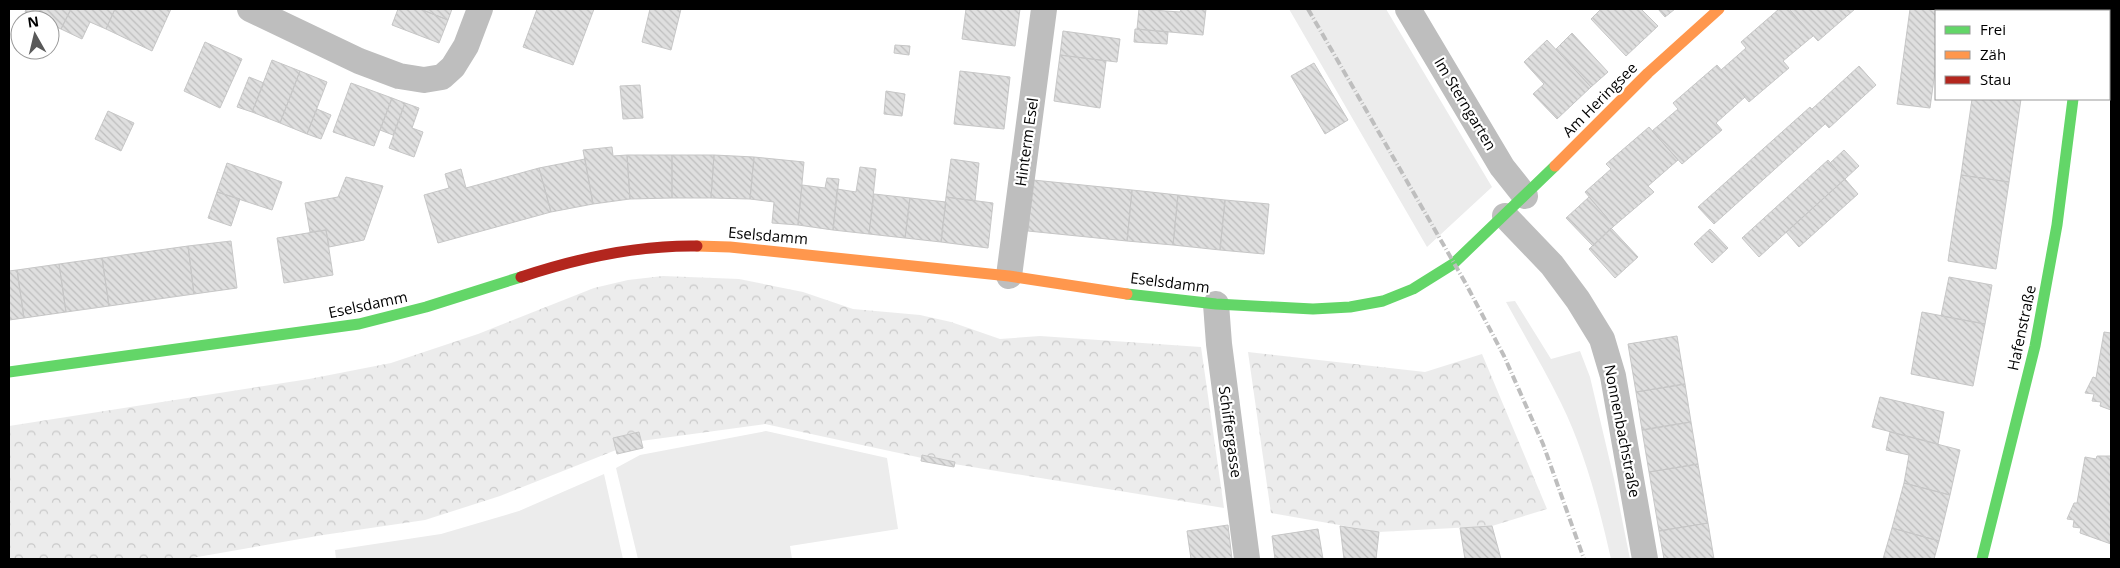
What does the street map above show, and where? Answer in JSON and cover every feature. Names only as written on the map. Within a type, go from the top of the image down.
[{"type":"street","points":[[250,9],[359,61],[399,76],[424,80],[442,77],[453,67],[466,46],[480,9]]},
{"type":"street","name":"Hinterm Esel","points":[[1009,276],[1044,9]]},
{"type":"street","name":"Im Sterngarten","points":[[1408,9],[1502,167],[1526,196]]},
{"type":"street","name":"Am Heringsee","points":[[1505,216],[1648,73],[1719,9]]},
{"type":"street","name":"Hafenstraße","points":[[1982,559],[2035,346],[2057,225],[2073,100]]},
{"type":"street","name":"Eselsdamm","points":[[9,372],[359,324],[426,307],[558,265],[608,253],[670,246],[730,246],[1009,276],[1096,290],[1216,304],[1313,309],[1350,307],[1382,301],[1413,289],[1454,264],[1505,216]]},
{"type":"street","name":"Nonnenbachstraße","points":[[1505,216],[1552,265],[1578,300],[1602,339],[1613,376],[1645,559]]},
{"type":"street","name":"Schiffergasse","points":[[1216,304],[1219,344],[1247,559]]},
{"type":"green space","points":[[1289,9],[1386,9],[1492,187],[1427,247]]},
{"type":"green space","points":[[663,276],[739,279],[803,292],[853,309],[920,315],[951,322],[1000,339],[1040,336],[1201,347],[1224,508],[954,464],[954,462],[922,456],[922,458],[765,424],[641,441],[639,432],[614,438],[616,450],[500,496],[425,520],[323,535],[186,559],[9,559],[9,426],[309,379],[391,363],[478,334],[594,288],[628,280]]},
{"type":"green space","points":[[1515,301],[1551,359],[1580,351],[1590,377],[1614,479],[1630,559],[1611,559],[1596,499],[1570,422],[1541,364],[1506,302]]},
{"type":"green space","points":[[1248,352],[1425,372],[1482,354],[1547,509],[1492,526],[1379,532],[1271,513]]},
{"type":"green space","points":[[766,431],[887,458],[898,529],[790,546],[792,559],[638,559],[616,468],[640,455]]},
{"type":"green space","points":[[604,474],[623,559],[336,559],[335,550],[441,534],[519,511]]},
{"type":"building","points":[[71,9],[61,29],[60,10],[26,10]]},
{"type":"building","points":[[71,9],[115,9],[106,29],[90,22],[82,39],[61,29]]},
{"type":"building","points":[[115,9],[171,9],[152,51],[106,29]]},
{"type":"building","points":[[398,9],[420,9],[448,20],[439,43],[392,25]]},
{"type":"building","points":[[420,9],[452,9],[448,20]]},
{"type":"building","points":[[537,9],[594,9],[573,65],[523,47]]},
{"type":"building","points":[[650,9],[681,9],[671,50],[642,42]]},
{"type":"building","points":[[966,9],[1020,9],[1015,46],[962,39]]},
{"type":"building","points":[[1139,9],[1180,12],[1181,9],[1206,9],[1203,35],[1137,29]]},
{"type":"building","points":[[1601,9],[1641,9],[1658,26],[1626,56],[1591,19]]},
{"type":"building","points":[[1658,9],[1675,9],[1665,17]]},
{"type":"building","points":[[1779,9],[1789,9],[1813,36],[1783,61],[1789,68],[1749,102],[1721,70],[1746,48],[1741,42]]},
{"type":"building","points":[[1789,9],[1855,9],[1818,41]]},
{"type":"building","points":[[1910,9],[1944,9],[1935,10],[1935,71],[1930,108],[1897,104]]},
{"type":"building","points":[[1995,9],[2035,9],[2035,10]]},
{"type":"building","points":[[1135,29],[1168,32],[1167,44],[1134,42]]},
{"type":"building","points":[[1063,31],[1120,39],[1117,62],[1060,55]]},
{"type":"building","points":[[1572,33],[1608,72],[1591,87],[1556,49]]},
{"type":"building","points":[[1547,40],[1591,87],[1557,119],[1533,94],[1544,84],[1524,62]]},
{"type":"building","points":[[205,42],[242,59],[220,108],[184,91]]},
{"type":"building","points":[[895,45],[910,46],[909,55],[894,53]]},
{"type":"building","points":[[1060,55],[1106,61],[1100,108],[1054,101]]},
{"type":"building","points":[[272,60],[300,71],[280,123],[252,112]]},
{"type":"building","points":[[1314,63],[1348,120],[1325,134],[1291,76]]},
{"type":"building","points":[[1717,65],[1745,97],[1716,123],[1722,130],[1682,164],[1652,131],[1678,109],[1673,103]]},
{"type":"building","points":[[1859,66],[1876,85],[1829,128],[1812,109]]},
{"type":"building","points":[[300,71],[327,82],[307,134],[280,123]]},
{"type":"building","points":[[960,71],[1010,77],[1004,129],[954,124]]},
{"type":"building","points":[[249,77],[264,83],[252,112],[237,107]]},
{"type":"building","points":[[351,83],[392,98],[374,146],[333,132]]},
{"type":"building","points":[[640,85],[643,118],[623,119],[620,86]]},
{"type":"building","points":[[886,91],[905,94],[902,116],[884,114]]},
{"type":"building","points":[[392,98],[405,103],[393,135],[380,130]]},
{"type":"building","points":[[1972,100],[2021,100],[2009,182],[1961,175]]},
{"type":"building","points":[[405,103],[419,108],[412,128],[423,132],[414,157],[389,148]]},
{"type":"building","points":[[1810,107],[1825,124],[1714,224],[1698,207]]},
{"type":"building","points":[[317,109],[331,115],[321,139],[307,134]]},
{"type":"building","points":[[108,111],[134,123],[121,151],[95,139]]},
{"type":"building","points":[[1649,127],[1678,160],[1648,186],[1654,192],[1614,226],[1585,192],[1611,169],[1606,164]]},
{"type":"building","points":[[612,147],[613,156],[627,155],[630,199],[593,204],[583,150]]},
{"type":"building","points":[[1844,150],[1859,166],[1845,179],[1830,163]]},
{"type":"building","points":[[627,155],[672,155],[672,198],[630,199]]},
{"type":"building","points":[[672,155],[714,155],[711,198],[672,198]]},
{"type":"building","points":[[714,155],[754,157],[750,199],[711,198]]},
{"type":"building","points":[[754,157],[804,162],[798,225],[772,223],[774,202],[750,199]]},
{"type":"building","points":[[585,159],[593,204],[551,212],[539,168]]},
{"type":"building","points":[[951,159],[979,163],[975,201],[946,197]]},
{"type":"building","points":[[1828,160],[1845,179],[1759,257],[1742,238]]},
{"type":"building","points":[[227,163],[282,182],[272,210],[217,192]]},
{"type":"building","points":[[860,167],[876,169],[869,234],[833,230],[837,189],[856,192]]},
{"type":"building","points":[[539,168],[551,212],[438,243],[424,195],[449,188],[445,174],[461,169],[466,188]]},
{"type":"building","points":[[1961,175],[2009,182],[1996,269],[1948,261]]},
{"type":"building","points":[[346,177],[383,186],[364,240],[329,247],[326,230],[310,232],[305,203],[338,197]]},
{"type":"building","points":[[827,178],[839,179],[833,230],[798,225],[802,185],[825,188]]},
{"type":"building","points":[[1845,179],[1858,194],[1799,247],[1786,232]]},
{"type":"building","points":[[1033,180],[1132,190],[1127,241],[1028,231]]},
{"type":"building","points":[[1132,190],[1178,195],[1173,245],[1127,241]]},
{"type":"building","points":[[217,192],[240,199],[231,226],[208,218]]},
{"type":"building","points":[[874,194],[910,198],[905,238],[869,234]]},
{"type":"building","points":[[1178,195],[1225,200],[1220,250],[1173,245]]},
{"type":"building","points":[[946,197],[993,203],[988,248],[941,242]]},
{"type":"building","points":[[1589,197],[1614,226],[1593,246],[1566,218]]},
{"type":"building","points":[[910,198],[946,202],[941,242],[905,238]]},
{"type":"building","points":[[1225,200],[1269,204],[1264,254],[1220,250]]},
{"type":"building","points":[[1611,228],[1638,257],[1615,278],[1589,249]]},
{"type":"building","points":[[1710,229],[1728,248],[1712,263],[1694,244]]},
{"type":"building","points":[[326,230],[333,275],[284,283],[277,238]]},
{"type":"building","points":[[231,241],[237,288],[194,294],[188,246]]},
{"type":"building","points":[[188,246],[194,294],[109,306],[102,258]]},
{"type":"building","points":[[102,258],[109,306],[66,312],[59,264]]},
{"type":"building","points":[[59,264],[66,312],[24,318],[17,270]]},
{"type":"building","points":[[17,270],[24,318],[9,320],[9,271]]},
{"type":"building","points":[[1949,277],[1992,285],[1985,324],[1941,316]]},
{"type":"building","points":[[1922,312],[1985,324],[1973,386],[1911,374]]},
{"type":"building","points":[[2104,332],[2111,333],[2111,410],[2100,406],[2101,402],[2092,401],[2094,394],[2085,393],[2093,377],[2096,378]]},
{"type":"building","points":[[1677,336],[1685,384],[1636,392],[1628,344]]},
{"type":"building","points":[[1685,384],[1691,422],[1642,430],[1636,392]]},
{"type":"building","points":[[1880,397],[1944,412],[1938,444],[1872,427]]},
{"type":"building","points":[[1691,422],[1698,464],[1649,472],[1642,430]]},
{"type":"building","points":[[639,432],[643,448],[617,454],[613,438]]},
{"type":"building","points":[[1890,432],[1960,450],[1950,495],[1904,483],[1909,455],[1886,450]]},
{"type":"building","points":[[922,455],[955,462],[954,467],[921,461]]},
{"type":"building","points":[[2097,456],[2111,456],[2111,544],[2080,533],[2081,528],[2073,527],[2074,520],[2067,519],[2074,503],[2077,503],[2085,457],[2096,459]]},
{"type":"building","points":[[1698,464],[1708,523],[1659,531],[1649,472]]},
{"type":"building","points":[[1904,483],[1950,495],[1939,541],[1892,528]]},
{"type":"building","points":[[1708,523],[1714,559],[1664,559],[1659,531]]},
{"type":"building","points":[[1228,525],[1232,559],[1191,559],[1187,531]]},
{"type":"building","points":[[1340,526],[1379,532],[1376,559],[1344,559]]},
{"type":"building","points":[[1492,526],[1501,559],[1465,559],[1460,528]]},
{"type":"building","points":[[1892,528],[1939,541],[1934,559],[1883,559]]},
{"type":"building","points":[[1318,529],[1323,559],[1275,559],[1272,536]]},
{"type":"railway","points":[[1308,9],[1466,284],[1504,356],[1543,444],[1584,559]]},
{"type":"traffic: fast","points":[[1982,559],[2035,346],[2057,225],[2073,100]]},
{"type":"traffic: fast","points":[[1127,294],[1216,304],[1313,309],[1350,307],[1383,301],[1413,289],[1453,264],[1555,166]]},
{"type":"traffic: fast","points":[[9,372],[359,324],[426,307],[521,277]]},
{"type":"traffic: slow","points":[[1555,166],[1648,73],[1719,9]]},
{"type":"traffic: slow","points":[[697,246],[730,247],[1009,276],[1127,294]]},
{"type":"traffic: jam","points":[[521,277],[607,254],[674,246],[697,246]]}]
